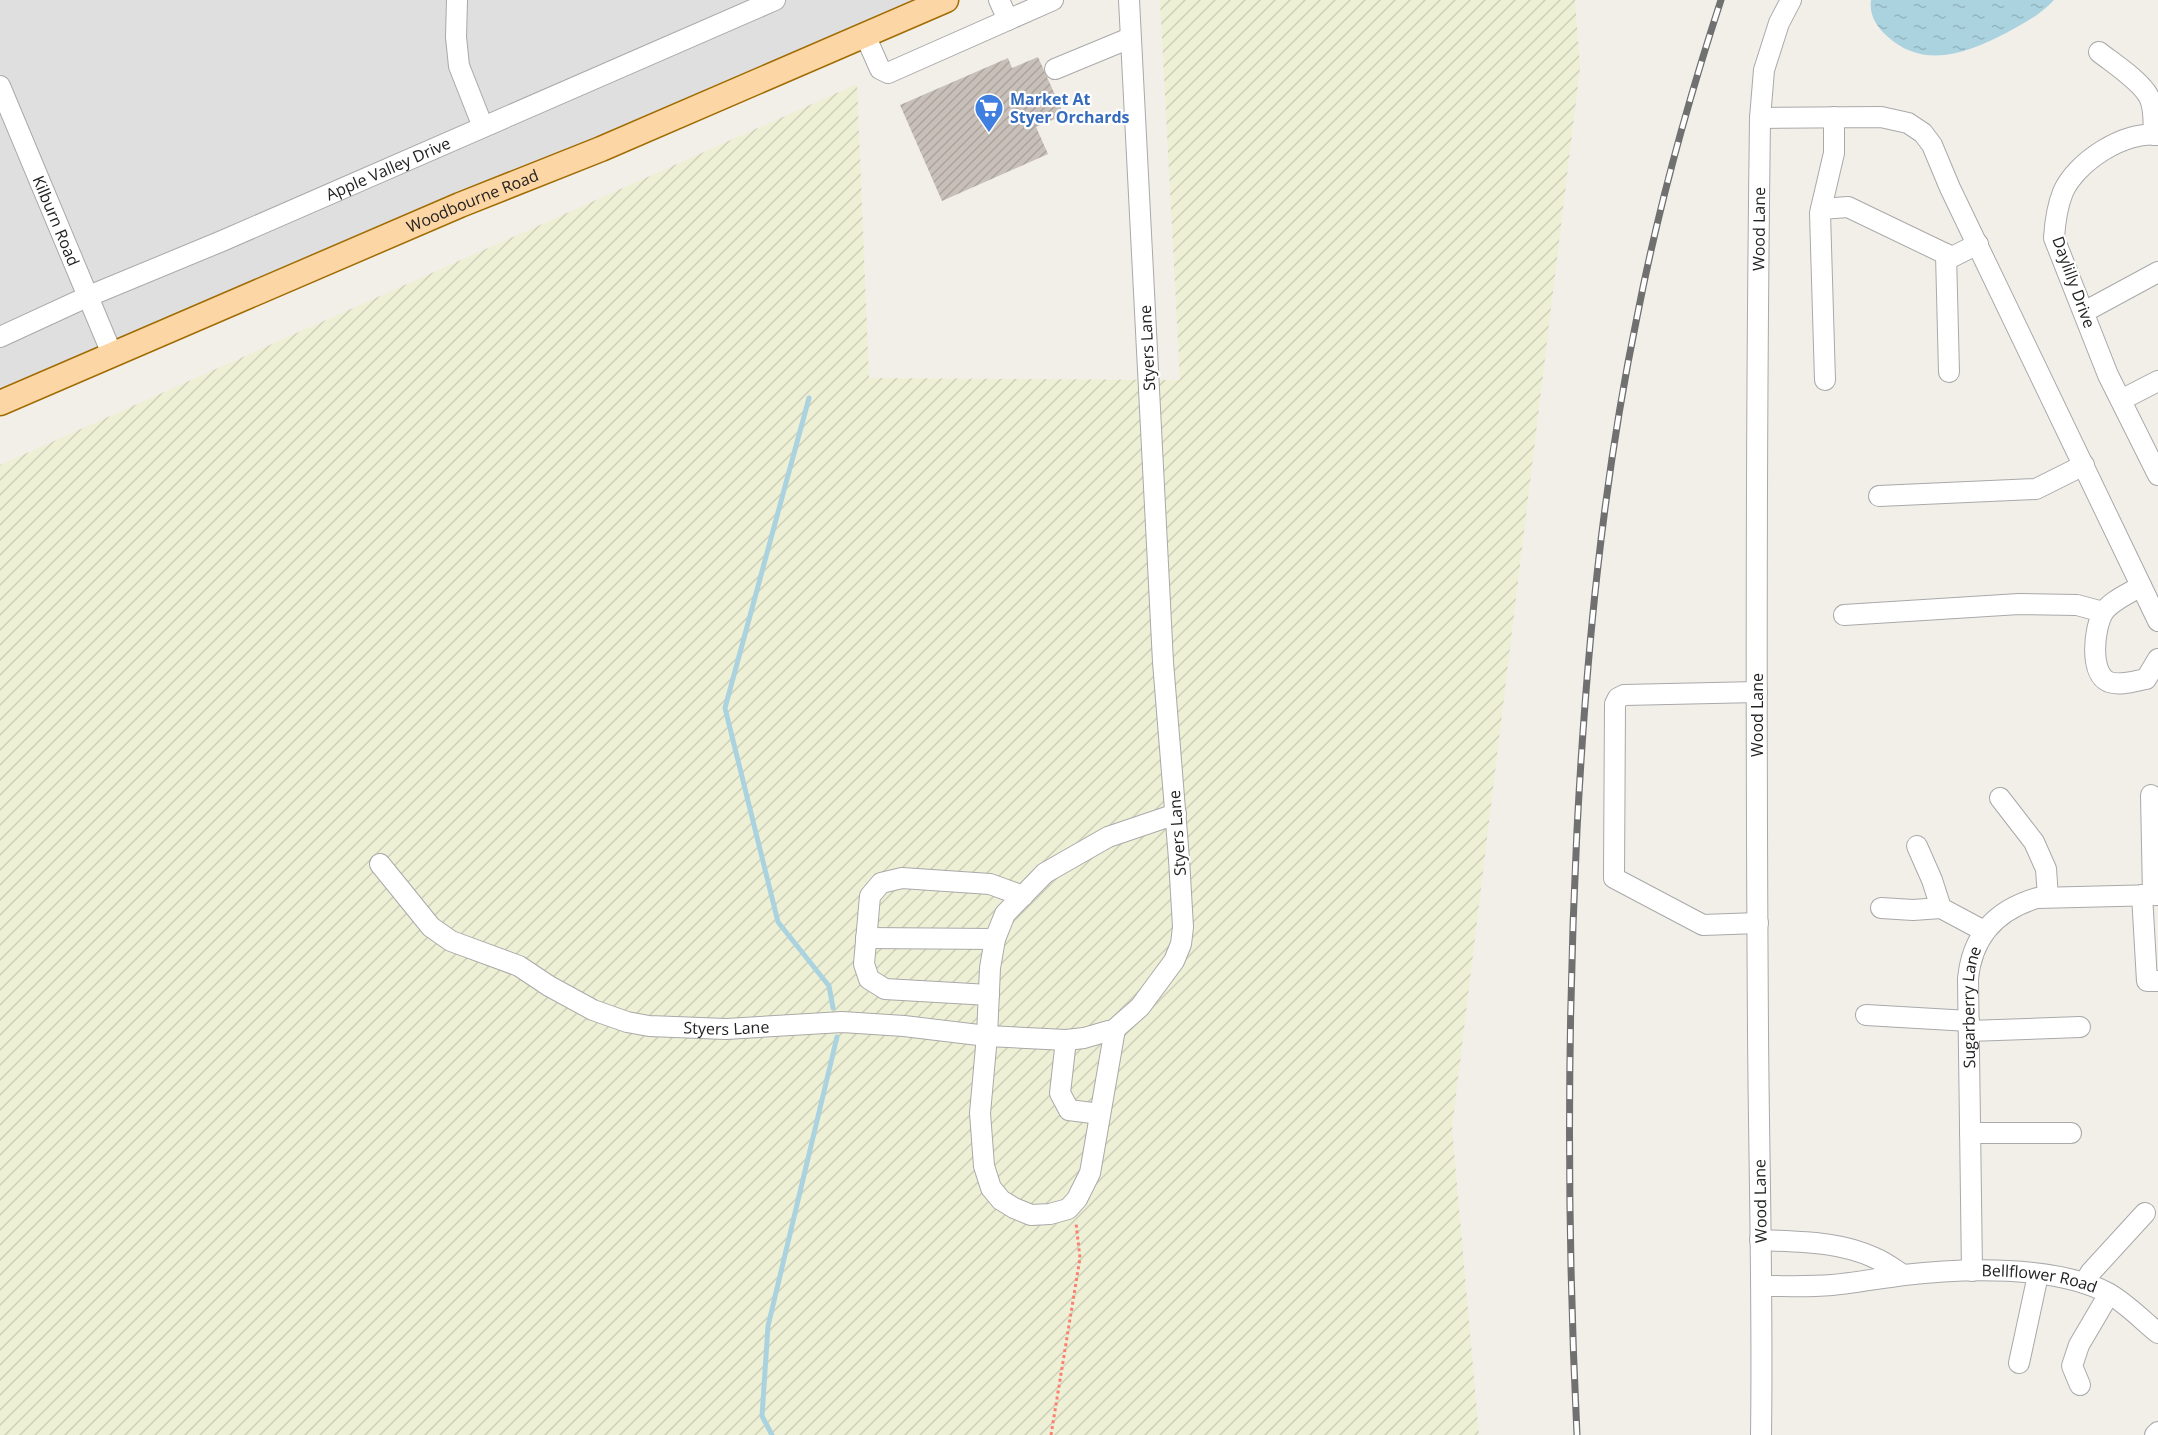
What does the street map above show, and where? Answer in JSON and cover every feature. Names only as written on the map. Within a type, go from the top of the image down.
[{"type":"main road","name":"Woodbourne Road","points":[[0,403],[460,205],[601,149],[946,0]]},
{"type":"street","points":[[457,0],[456,37],[459,66],[483,128]]},
{"type":"street","name":"Apple Valley Drive","points":[[0,337],[89,296],[483,128],[753,5],[776,0]]},
{"type":"street","points":[[999,0],[1008,20]]},
{"type":"street","points":[[865,35],[880,69],[888,73],[1053,0]]},
{"type":"street","name":"Styers Lane","points":[[380,864],[431,927],[452,941],[519,966],[549,986],[593,1010],[627,1022],[649,1026],[726,1029],[842,1022],[904,1026],[987,1036],[1066,1040],[1084,1038],[1115,1029],[1140,1007],[1167,974],[1181,944],[1183,927],[1163,650],[1129,0]]},
{"type":"street","name":"Wood Lane","points":[[1761,1435],[1763,1286],[1760,1240],[1757,692],[1760,118],[1764,70],[1779,23],[1791,0]]},
{"type":"street","points":[[1055,69],[1131,38]]},
{"type":"street","points":[[2099,52],[2144,88],[2153,109],[2156,135]]},
{"type":"street","name":"Kilburn Road","points":[[0,86],[112,354]]},
{"type":"street","points":[[1825,380],[1821,208],[1834,153],[1834,117]]},
{"type":"street","points":[[1760,118],[1881,117],[1908,123],[1923,133],[1932,145],[2158,621]]},
{"type":"street","name":"Daylilly Drive","points":[[2156,135],[2140,134],[2110,147],[2084,164],[2064,190],[2056,214],[2054,238],[2108,375],[2158,476]]},
{"type":"street","points":[[1821,208],[1848,207],[1952,257],[1978,244]]},
{"type":"street","points":[[1946,254],[1949,372]]},
{"type":"street","points":[[2084,312],[2158,273]]},
{"type":"street","points":[[2121,400],[2158,381]]},
{"type":"street","points":[[1879,496],[2036,489],[2084,465]]},
{"type":"street","points":[[2141,586],[2103,612],[2098,625],[2093,655],[2105,680],[2111,683],[2146,679],[2158,659]]},
{"type":"street","points":[[1844,615],[2019,604],[2077,605],[2103,612]]},
{"type":"street","points":[[1757,692],[1624,695],[1618,698],[1616,704],[1614,878],[1703,925],[1758,923]]},
{"type":"street","points":[[2151,795],[2151,895],[2147,981],[2158,981]]},
{"type":"street","points":[[2000,798],[2034,842],[2046,869],[2048,897]]},
{"type":"street","points":[[1115,1029],[1090,1173],[1077,1199],[1068,1209],[1050,1214],[1031,1215],[1001,1200],[991,1188],[984,1166],[980,1113],[990,968],[995,939],[1005,914],[1045,873],[1108,837],[1176,814]]},
{"type":"street","points":[[1917,846],[1941,908]]},
{"type":"street","points":[[989,995],[885,988],[869,979],[864,964],[870,896],[881,883],[902,878],[990,884],[1023,896]]},
{"type":"street","name":"Sugarberry Lane","points":[[1972,1271],[1969,966],[1978,940],[2004,912],[2019,903],[2037,898],[2151,895]]},
{"type":"street","points":[[1881,908],[1914,910],[1941,908],[1984,931]]},
{"type":"street","points":[[866,938],[995,939]]},
{"type":"street","points":[[1866,1015],[1969,1026],[2080,1027]]},
{"type":"street","points":[[1066,1040],[1060,1093],[1063,1102],[1069,1110],[1100,1114]]},
{"type":"street","points":[[1970,1133],[2071,1133]]},
{"type":"street","points":[[2084,1283],[2091,1272],[2145,1213]]},
{"type":"street","points":[[1760,1240],[1825,1243],[1853,1249],[1877,1258],[1902,1275]]},
{"type":"street","name":"Bellflower Road","points":[[1763,1286],[1830,1285],[1877,1281],[1902,1275],[1972,1271],[2060,1277],[2084,1283],[2109,1294],[2158,1333]]},
{"type":"street","points":[[2019,1363],[2038,1275]]},
{"type":"street","points":[[2080,1384],[2072,1366],[2079,1345],[2109,1294]]},
{"type":"street","points":[[2155,1435],[2158,1432]]},
{"type":"path","points":[[1051,1435],[1080,1258],[1078,1226],[1068,1209]]},
{"type":"shaded area","points":[[0,0],[945,0],[0,403]]},
{"type":"green space","points":[[1160,0],[1575,0],[1580,68],[1452,1128],[1479,1435],[0,1435],[0,465],[857,84],[869,378],[1180,380]]},
{"type":"water","points":[[1871,0],[2054,0],[2044,10],[2014,29],[1978,46],[1947,55],[1932,55],[1916,53],[1902,47],[1887,36],[1874,20]]},
{"type":"building","points":[[1038,57],[1064,115],[1036,127],[1048,154],[942,201],[900,105],[1008,58],[1012,68]]},
{"type":"waterway","points":[[809,398],[725,708],[778,922],[829,986],[833,1008]]},
{"type":"waterway","points":[[772,1435],[762,1416],[768,1326],[837,1037]]},
{"type":"railway","points":[[1577,1435],[1571,1284],[1571,981],[1585,701],[1597,572],[1614,444],[1645,277],[1674,157],[1721,0]]},
{"type":"place","name":"Market At Styer Orchards","points":[[989,134]]}]
